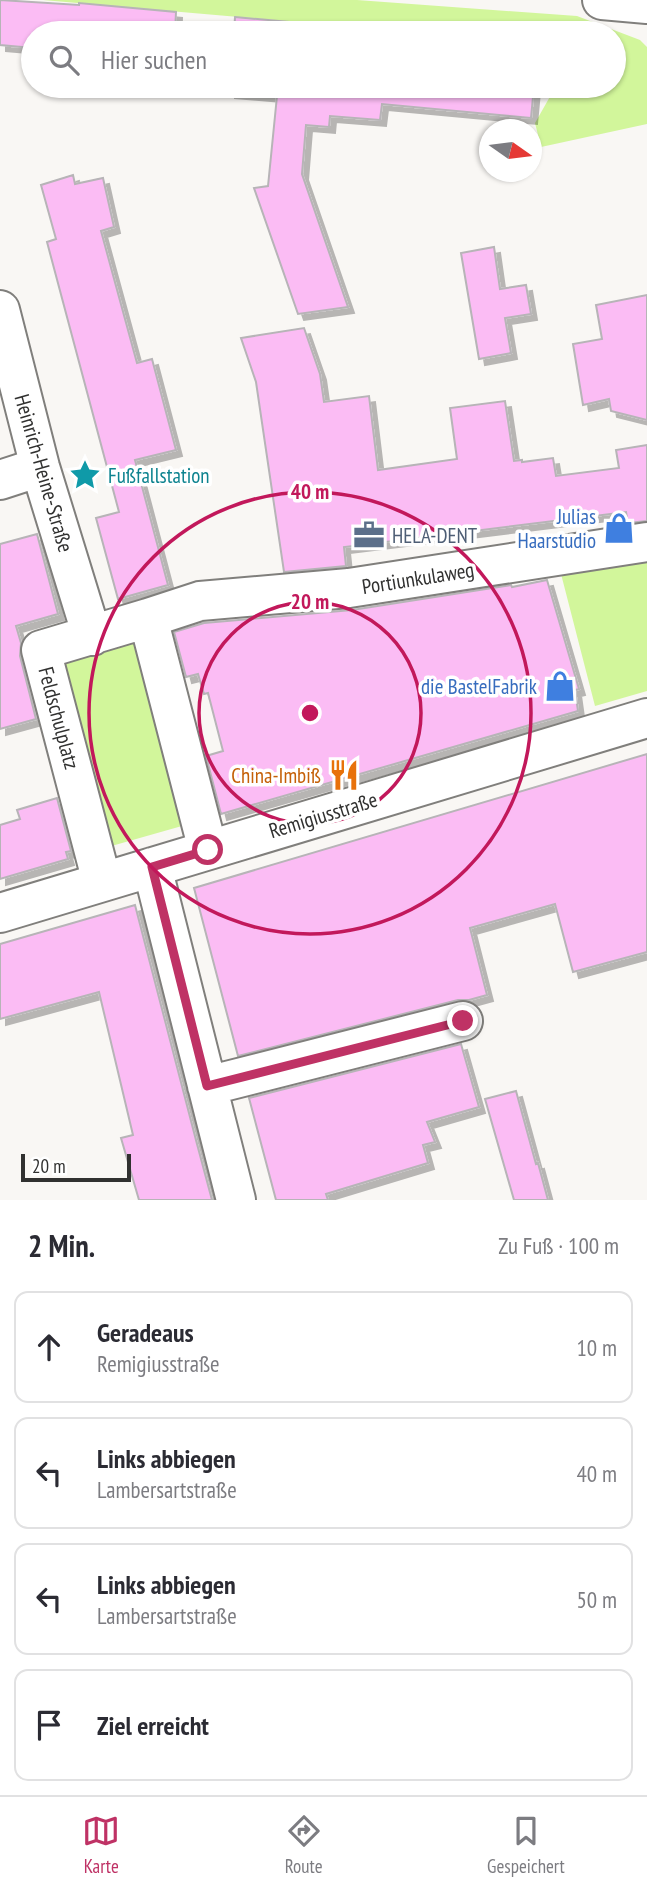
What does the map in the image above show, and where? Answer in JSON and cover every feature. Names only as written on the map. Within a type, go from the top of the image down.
[{"type":"street","points":[[602,0],[647,4]]},
{"type":"street","name":"Heinrich-Heine-Straße","points":[[0,310],[40,467],[92,635]]},
{"type":"street","points":[[0,480],[40,467]]},
{"type":"street","name":"Portiunkulaweg","points":[[148,618],[200,601],[349,588],[647,542]]},
{"type":"street","points":[[148,618],[208,850]]},
{"type":"street","name":"Feldschulplatz","points":[[102,882],[41,650],[148,618]]},
{"type":"street","name":"Remigiusstraße","points":[[0,913],[647,718]]},
{"type":"street","points":[[152,867],[236,1200]]},
{"type":"street","points":[[207,1086],[463,1021]]},
{"type":"green space","points":[[43,0],[357,0],[577,16],[590,21],[285,21]]},
{"type":"green space","points":[[626,35],[640,40],[647,47],[647,124],[542,147],[542,119],[537,119],[549,98],[626,98]]},
{"type":"green space","points":[[647,558],[647,691],[595,706],[560,570]]},
{"type":"green space","points":[[142,638],[189,824],[108,847],[59,658]]},
{"type":"building","points":[[0,0],[79,3],[176,12],[176,21],[21,21],[21,47],[0,45]]},
{"type":"building","points":[[235,17],[278,21],[235,21]]},
{"type":"building","points":[[277,98],[533,98],[531,118],[382,104],[380,120],[330,116],[329,127],[306,125],[302,174],[348,307],[298,314],[254,188],[268,186]]},
{"type":"building","points":[[73,175],[75,184],[103,178],[114,227],[101,231],[137,363],[152,359],[176,450],[135,460],[168,585],[118,599],[96,518],[119,512],[47,242],[56,239],[41,185]]},
{"type":"building","points":[[494,247],[500,289],[526,285],[531,314],[505,318],[511,353],[479,359],[461,253]]},
{"type":"building","points":[[647,295],[647,420],[611,411],[609,399],[583,405],[573,344],[602,339],[596,305]]},
{"type":"building","points":[[304,328],[320,374],[324,402],[369,396],[378,470],[457,459],[450,408],[505,401],[514,461],[553,458],[556,476],[619,468],[616,450],[647,445],[647,521],[628,523],[626,512],[344,547],[346,566],[284,572],[256,382],[241,338]]},
{"type":"building","points":[[37,534],[58,614],[16,626],[21,643],[20,656],[36,719],[0,729],[0,544]]},
{"type":"building","points":[[547,580],[579,689],[575,690],[578,711],[221,814],[206,756],[223,751],[208,693],[204,694],[198,674],[186,677],[174,632],[204,623],[352,610]]},
{"type":"building","points":[[647,754],[647,952],[573,972],[555,904],[470,928],[487,995],[238,1056],[194,888]]},
{"type":"building","points":[[57,798],[71,851],[66,852],[68,859],[0,879],[0,825],[20,819],[17,810]]},
{"type":"building","points":[[135,905],[212,1200],[139,1200],[121,1138],[133,1135],[99,992],[0,1019],[0,944]]},
{"type":"building","points":[[461,1044],[479,1107],[427,1122],[435,1142],[423,1145],[428,1163],[326,1194],[328,1200],[276,1200],[249,1098]]},
{"type":"building","points":[[516,1091],[548,1200],[514,1200],[485,1099]]},
{"type":"place","name":"Fußfallstation","points":[[85,475]]},
{"type":"place","name":"Julias Haarstudio","points":[[619,528]]},
{"type":"place","name":"HELA-DENT","points":[[369,535]]},
{"type":"place","name":"die BastelFabrik","points":[[560,686]]},
{"type":"place","name":"China-Imbiß","points":[[344,775]]},
{"type":"route","points":[[208,850],[152,867],[207,1086],[463,1021]]}]
